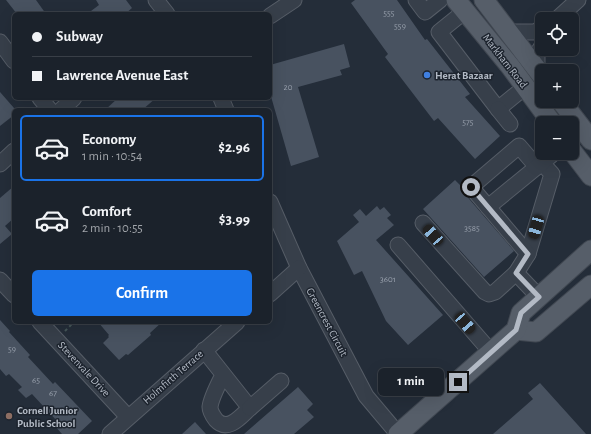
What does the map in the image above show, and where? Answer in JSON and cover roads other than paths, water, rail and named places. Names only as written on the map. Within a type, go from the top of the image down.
[{"type":"main road","name":"Markham Road","points":[[484,0],[535,68]]},
{"type":"main road","name":"Markham Road","points":[[461,6],[547,116]]},
{"type":"main road","points":[[566,108],[591,140]]},
{"type":"main road","points":[[579,160],[591,176]]},
{"type":"main road","points":[[398,434],[516,330],[521,313],[591,250]]},
{"type":"main road","points":[[516,330],[536,332],[591,284]]},
{"type":"street","points":[[156,0],[165,12]]},
{"type":"street","points":[[272,15],[294,0]]},
{"type":"street","points":[[416,0],[425,12],[440,0]]},
{"type":"street","points":[[565,12],[578,0]]},
{"type":"street","points":[[461,6],[439,32],[510,124]]},
{"type":"street","points":[[508,32],[535,32]]},
{"type":"street","points":[[0,42],[12,58]]},
{"type":"street","points":[[498,109],[525,87]]},
{"type":"street","points":[[42,100],[48,108]]},
{"type":"street","points":[[63,108],[72,100]]},
{"type":"street","points":[[423,224],[485,292],[489,294],[495,292],[516,273],[528,254],[552,174],[519,146],[471,187],[528,254]]},
{"type":"street","points":[[0,164],[12,153]]},
{"type":"street","points":[[488,208],[546,160]]},
{"type":"street","name":"Greencrest Circuit","points":[[272,207],[299,268],[366,396],[398,434]]},
{"type":"street","points":[[398,245],[491,352]]},
{"type":"street","points":[[272,292],[299,268]]},
{"type":"street","points":[[516,273],[539,297]]},
{"type":"street","points":[[0,280],[12,293]]},
{"type":"street","name":"Stevenvale Drive","points":[[42,324],[128,417]]},
{"type":"street","name":"Holmfirth Terrace","points":[[110,434],[235,324]]},
{"type":"street","points":[[204,350],[250,408]]},
{"type":"street","points":[[223,375],[210,405],[214,418],[219,423],[226,425],[232,424],[281,380]]},
{"type":"place","name":"Herat Bazaar","points":[[427,75]]},
{"type":"place","name":"Cornell Junior Public School","points":[[9,416]]}]
